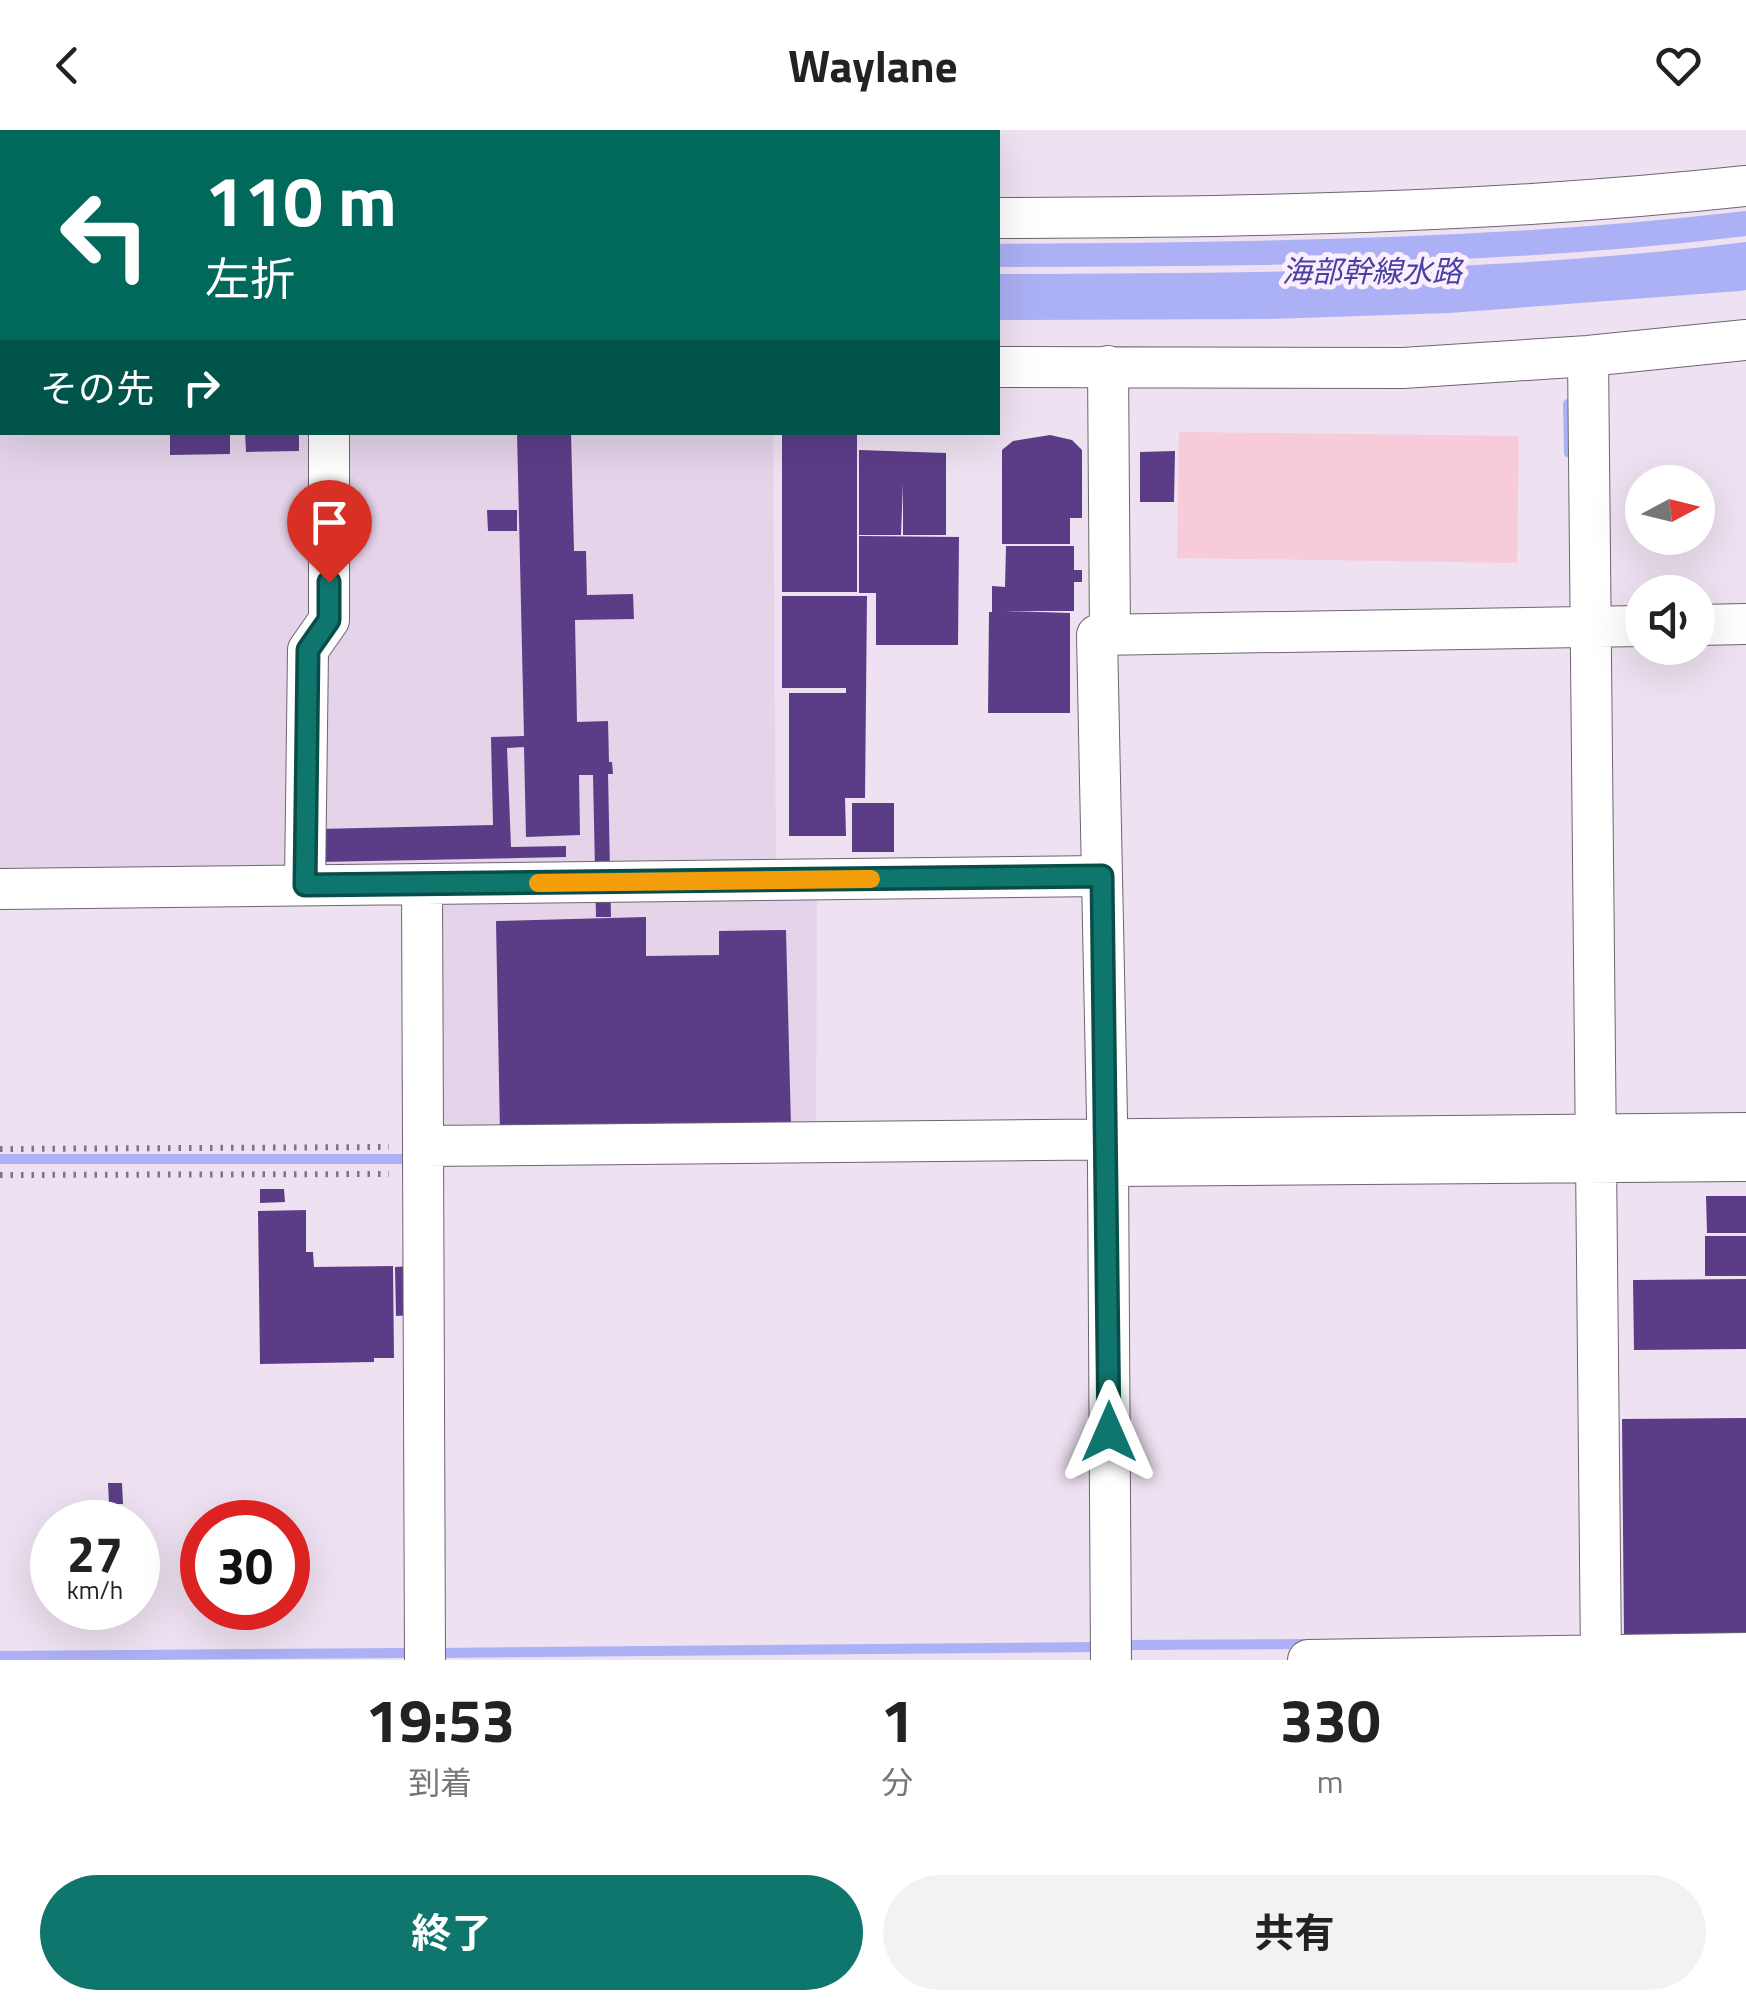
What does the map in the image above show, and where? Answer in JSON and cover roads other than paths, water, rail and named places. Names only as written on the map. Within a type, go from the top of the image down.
[{"type":"street","points":[[1000,218],[1259,217],[1452,209],[1746,186]]},
{"type":"street","points":[[1000,366],[1403,368],[1588,356],[1746,340]]},
{"type":"street","points":[[1588,356],[1601,1657]]},
{"type":"street","points":[[1108,366],[1110,635]]},
{"type":"street","points":[[305,885],[308,650],[329,620],[329,435]]},
{"type":"street","points":[[1715,625],[1746,624]]},
{"type":"street","points":[[1110,1660],[1107,1152],[1097,635],[1625,626]]},
{"type":"street","points":[[0,889],[1102,876]]},
{"type":"street","points":[[422,884],[425,1660]]},
{"type":"street","points":[[423,1160],[1596,1148],[1746,1133]]},
{"type":"street","points":[[1596,1148],[1746,1161]]},
{"type":"street","points":[[1308,1660],[1746,1654]]},
{"type":"water","points":[[1746,211],[1746,236],[1466,259],[1000,267],[1000,244],[1466,234]]},
{"type":"water","name":"海部幹線水路","points":[[1746,242],[1746,290],[1449,313],[1270,319],[1000,320],[1000,274],[1279,272],[1560,260]]},
{"type":"waterway","points":[[1568,404],[1569,453]]},
{"type":"waterway","points":[[0,1159],[411,1159]]},
{"type":"waterway","points":[[1121,1642],[1307,1644]]},
{"type":"waterway","points":[[438,1653],[1099,1647]]},
{"type":"waterway","points":[[0,1656],[404,1653]]}]
